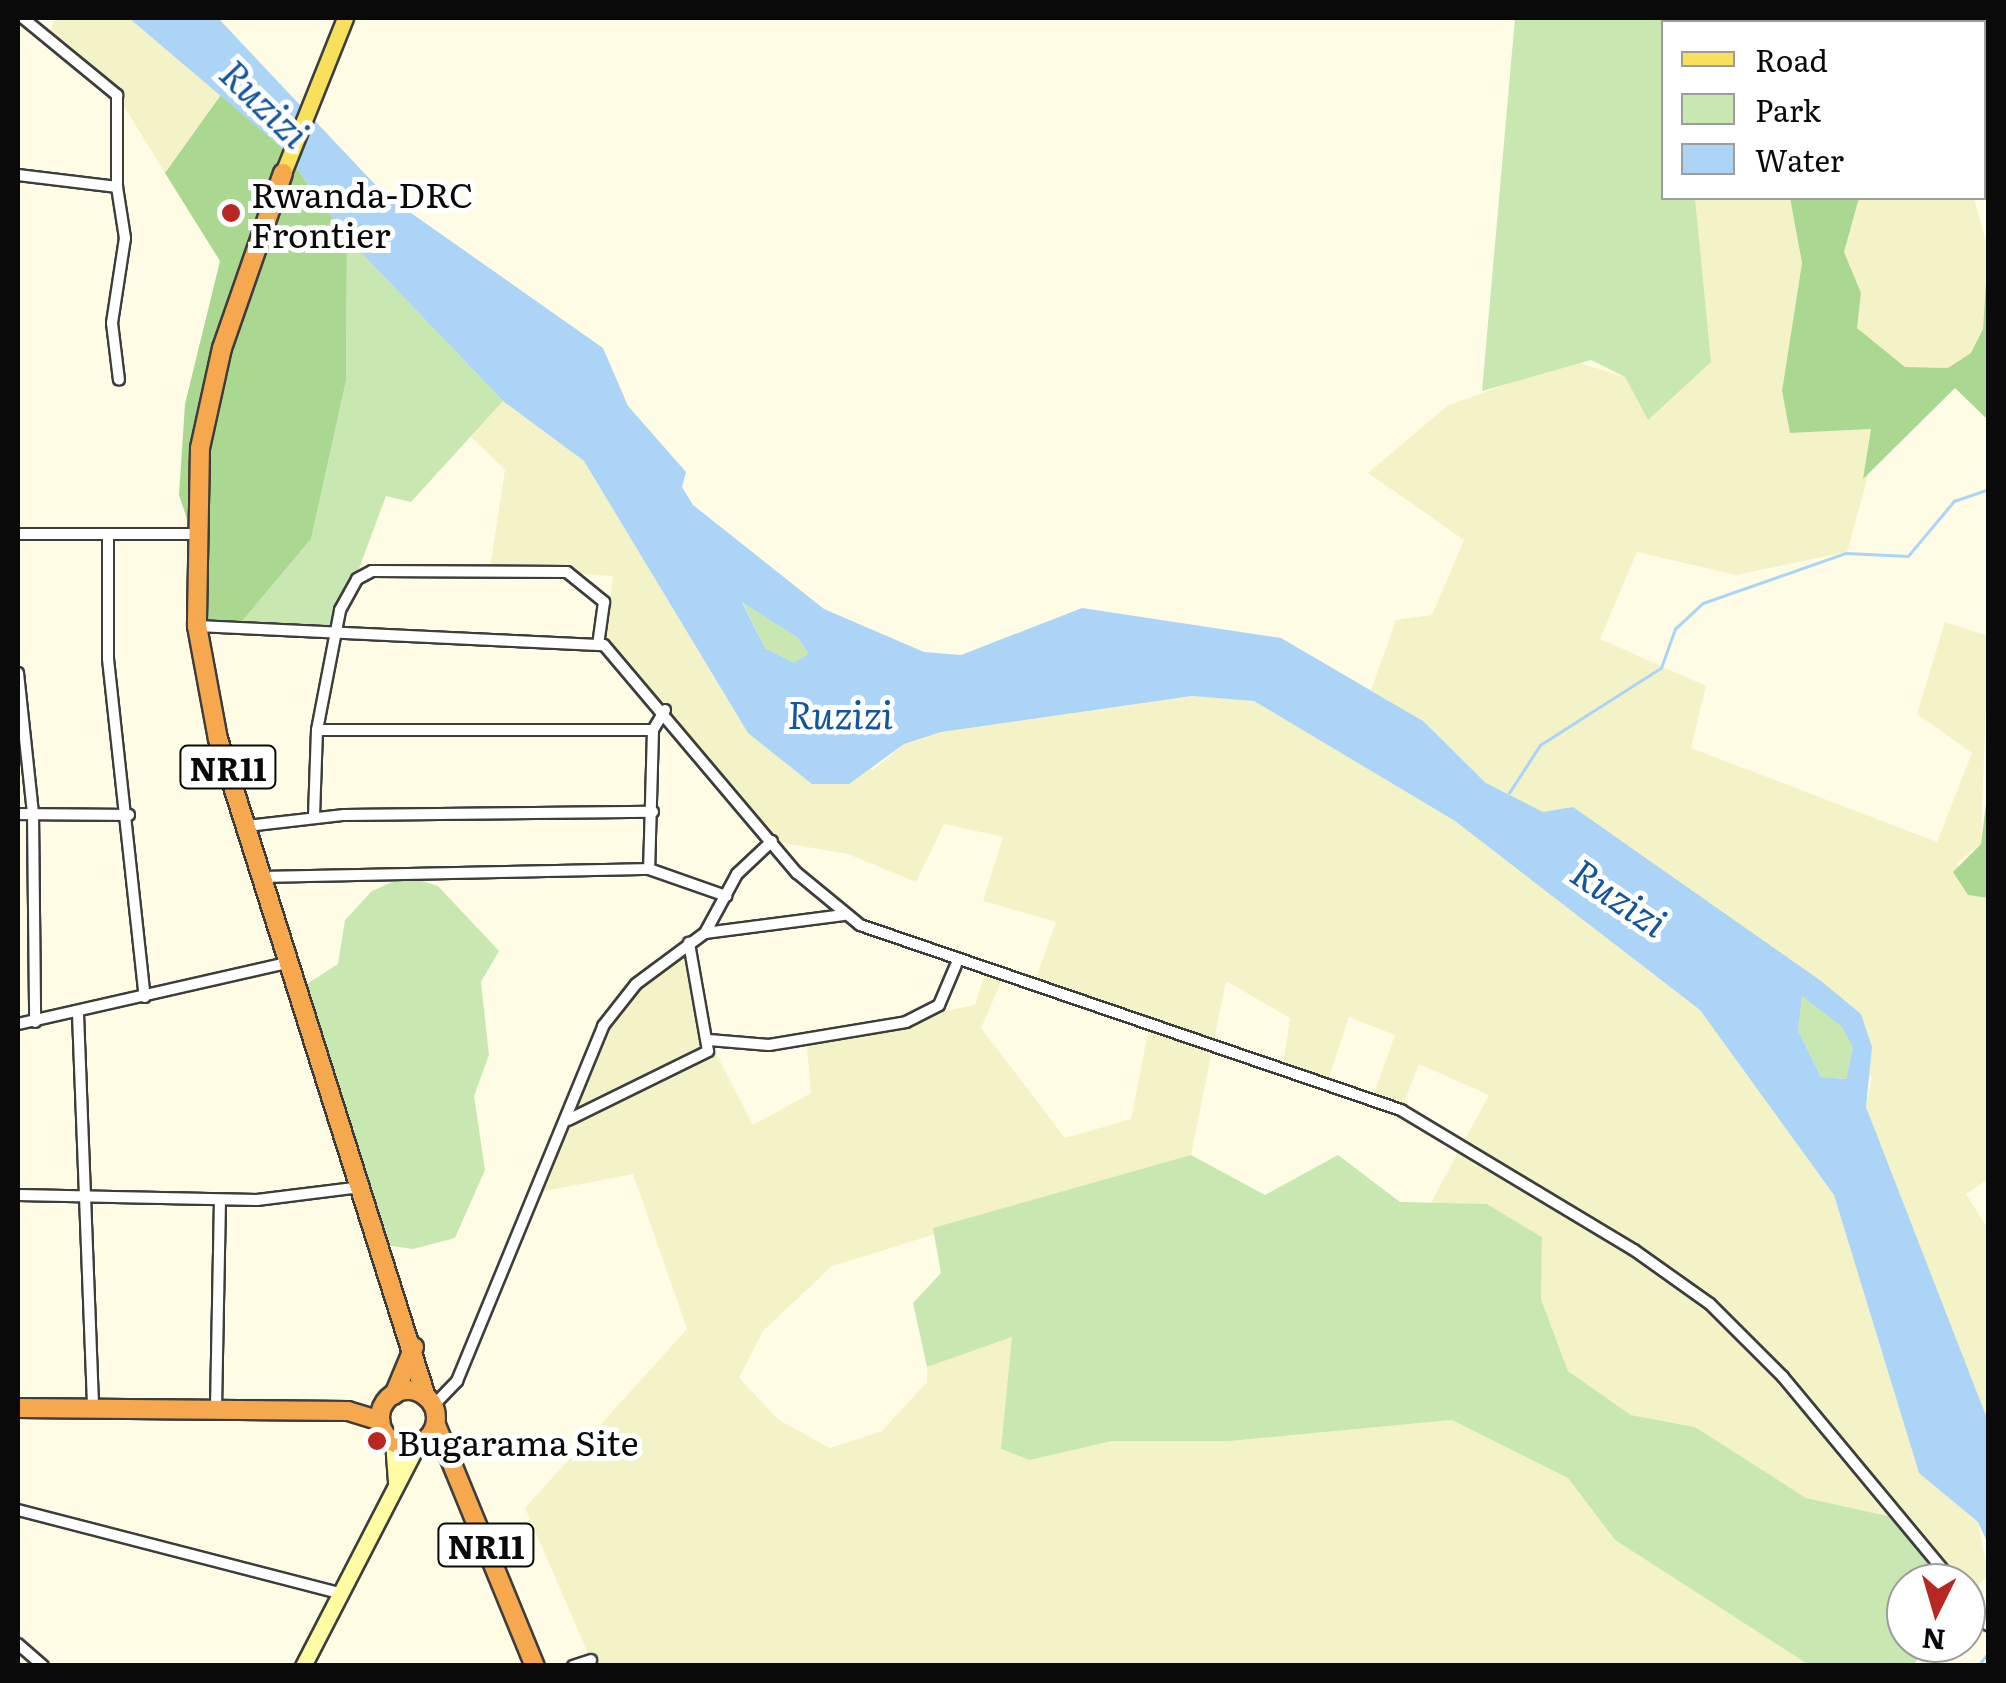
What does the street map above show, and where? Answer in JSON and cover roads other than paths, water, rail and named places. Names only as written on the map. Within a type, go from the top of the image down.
[{"type":"highway","name":"NR11","points":[[283,173],[222,348],[192,534],[197,626],[248,826],[330,1077],[354,1188],[385,1245],[432,1410],[535,1666]]},
{"type":"highway","points":[[381,1421],[414,1347]]},
{"type":"highway","points":[[18,1408],[348,1411],[381,1421],[393,1441],[416,1445],[432,1410],[391,1397],[348,1411]]},
{"type":"main road","points":[[283,173],[346,18]]},
{"type":"main road","points":[[393,1441],[396,1482]]},
{"type":"main road","points":[[303,1666],[416,1445]]},
{"type":"street","points":[[23,18],[117,95],[117,186],[125,238],[112,323],[119,380]]},
{"type":"street","points":[[18,175],[117,186]]},
{"type":"street","points":[[18,534],[192,534]]},
{"type":"street","points":[[108,536],[108,659],[129,815],[145,996]]},
{"type":"street","points":[[314,816],[317,730],[334,636],[356,579],[372,571],[567,572],[604,602],[598,645]]},
{"type":"street","points":[[197,626],[334,636],[598,645],[665,710],[772,841],[845,915],[956,965],[1309,1072],[1401,1110],[1570,1210],[1710,1304],[1783,1377],[1937,1563]]},
{"type":"street","points":[[18,673],[34,814],[35,1022]]},
{"type":"street","points":[[649,870],[653,730],[665,710]]},
{"type":"street","points":[[317,730],[653,730]]},
{"type":"street","points":[[248,826],[314,816],[653,812]]},
{"type":"street","points":[[18,814],[129,815]]},
{"type":"street","points":[[432,1410],[456,1381],[621,999],[705,932],[726,896],[772,841]]},
{"type":"street","points":[[266,877],[649,870],[726,896]]},
{"type":"street","points":[[705,932],[845,915]]},
{"type":"street","points":[[568,1120],[702,1056],[709,1040],[690,944]]},
{"type":"street","points":[[18,1024],[78,1014],[290,962]]},
{"type":"street","points":[[709,1040],[769,1044],[906,1022],[939,1005],[956,965]]},
{"type":"street","points":[[78,1014],[88,1195],[93,1407]]},
{"type":"street","points":[[18,1195],[220,1200],[354,1188]]},
{"type":"street","points":[[216,1408],[220,1200]]},
{"type":"street","points":[[18,1510],[339,1593]]},
{"type":"street","points":[[18,1644],[43,1666]]},
{"type":"street","points":[[573,1666],[592,1660]]},
{"type":"water","name":"Ruzizi","points":[[129,18],[218,18],[384,194],[603,348],[628,406],[686,472],[682,487],[693,505],[824,609],[924,652],[961,655],[1082,608],[1281,638],[1423,721],[1486,783],[1543,812],[1573,807],[1821,981],[1861,1014],[1872,1047],[1866,1107],[1988,1421],[1988,1544],[1978,1522],[1919,1473],[1834,1195],[1700,1010],[1455,821],[1254,701],[1192,696],[941,732],[904,744],[849,784],[812,784],[748,733],[584,461],[503,401],[347,238],[283,149]],"holes":[[[742,602],[798,638],[809,654],[794,663],[765,648]],[[1802,996],[1842,1027],[1853,1048],[1846,1079],[1821,1077],[1798,1030]]]},
{"type":"waterway","points":[[1509,793],[1540,745],[1661,668],[1675,629],[1703,603],[1846,553],[1908,556],[1954,501],[1988,489]]},
{"type":"waterway","points":[[1978,1666],[1988,1653]]},
{"type":"place","name":"Rwanda-DRC Frontier","points":[[231,213]]},
{"type":"place","name":"Bugarama Site","points":[[377,1441]]}]
